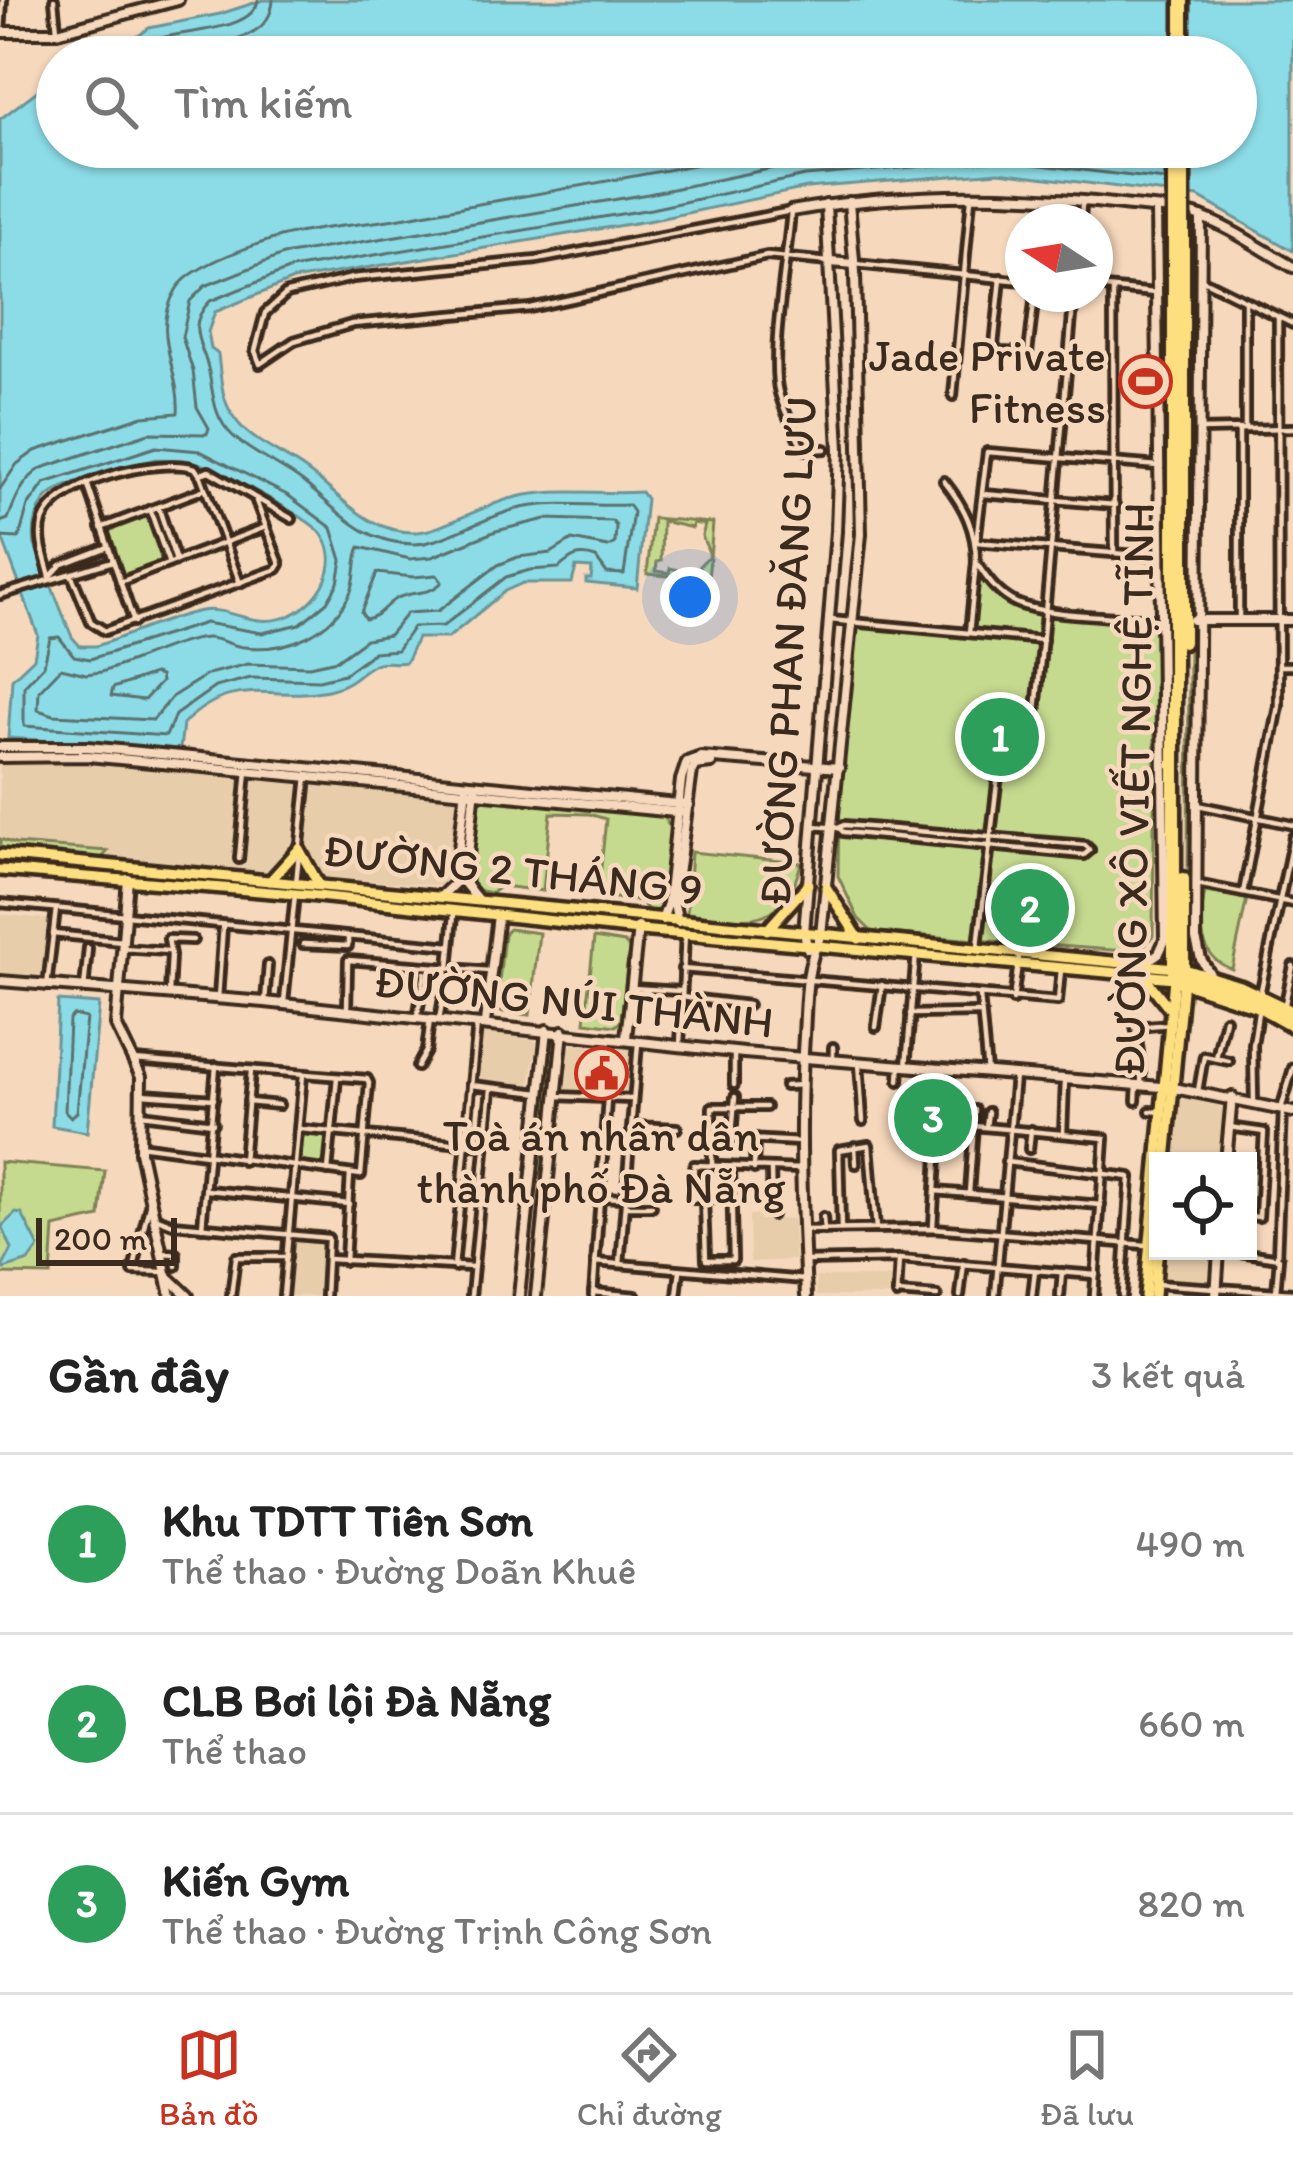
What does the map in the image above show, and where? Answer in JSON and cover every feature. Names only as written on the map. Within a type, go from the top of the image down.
[{"type":"highway","points":[[1178,0],[1178,36]]},
{"type":"highway","name":"ĐƯỜNG XÔ VIẾT NGHỆ TĨNH","points":[[1178,168],[1185,878],[1179,974]]},
{"type":"highway","points":[[1166,838],[1185,878]]},
{"type":"highway","points":[[1166,940],[1181,918]]},
{"type":"highway","points":[[1181,918],[1196,940]]},
{"type":"highway","points":[[1181,918],[1196,963],[1210,982]]},
{"type":"highway","name":"ĐƯỜNG 2 THÁNG 9","points":[[1179,974],[1288,1011]]},
{"type":"highway","name":"ĐƯỜNG 2 THÁNG 9","points":[[1260,1001],[1293,1025]]},
{"type":"main road","points":[[270,881],[299,849],[319,886]]},
{"type":"main road","points":[[0,863],[92,870]]},
{"type":"main road","name":"ĐƯỜNG 2 THÁNG 9","points":[[0,863],[270,881],[295,889],[319,886],[479,901],[498,907]]},
{"type":"main road","name":"ĐƯỜNG 2 THÁNG 9","points":[[92,870],[128,879],[295,889],[455,909],[498,907],[916,954],[1179,974]]},
{"type":"main road","points":[[767,930],[808,884]]},
{"type":"main road","points":[[826,887],[859,939]]},
{"type":"main road","name":"ĐƯỜNG 2 THÁNG 9","points":[[639,923],[662,920],[682,927],[767,930],[812,943],[859,939],[978,952],[1061,969],[1142,971]]},
{"type":"main road","points":[[1142,971],[1174,1016],[1194,992],[1210,982]]},
{"type":"main road","name":"ĐƯỜNG XÔ VIẾT NGHỆ TĨNH","points":[[1166,1152],[1179,974]]},
{"type":"main road","name":"ĐƯỜNG XÔ VIẾT NGHỆ TĨNH","points":[[1156,1152],[1156,1111],[1169,1087]]},
{"type":"main road","name":"ĐƯỜNG XÔ VIẾT NGHỆ TĨNH","points":[[1144,1296],[1152,1260]]},
{"type":"street","points":[[4,0],[0,32],[57,32],[178,0]]},
{"type":"street","points":[[54,0],[57,32]]},
{"type":"street","points":[[953,396],[971,196]]},
{"type":"street","points":[[1005,278],[767,256],[530,308],[352,324],[294,341],[260,364],[255,351],[265,313],[287,293],[353,278],[537,260],[848,202],[971,196],[1083,200],[1156,209],[1201,217],[1293,267]]},
{"type":"street","points":[[1083,200],[1083,204]]},
{"type":"street","name":"ĐƯỜNG PHAN ĐĂNG LƯU","points":[[806,1296],[800,1169],[802,1058],[812,943],[836,828],[854,622],[862,450],[848,202]]},
{"type":"street","name":"ĐƯỜNG PHAN ĐĂNG LƯU","points":[[812,943],[808,884],[839,449],[826,205]]},
{"type":"street","points":[[1156,209],[1162,557],[1180,620],[1198,805],[1185,878],[1196,940],[1210,982]]},
{"type":"street","points":[[791,211],[778,390],[802,446],[825,449]]},
{"type":"street","points":[[1142,971],[1166,940],[1166,838],[1198,430],[1201,217]]},
{"type":"street","points":[[1000,278],[995,350],[1028,353],[1033,312]]},
{"type":"street","points":[[1200,279],[1293,324]]},
{"type":"street","points":[[1114,553],[1113,289],[1157,293]]},
{"type":"street","points":[[1239,620],[1245,302]]},
{"type":"street","points":[[978,952],[1000,766],[1030,737],[1035,723],[1072,312]]},
{"type":"street","points":[[1243,893],[1280,706],[1278,317]]},
{"type":"street","points":[[1198,430],[1293,428]]},
{"type":"street","points":[[969,633],[987,452],[1160,466]]},
{"type":"street","points":[[49,578],[40,538],[44,519],[62,496],[146,465],[189,466],[200,474],[240,583]]},
{"type":"street","points":[[200,474],[208,471],[292,519]]},
{"type":"street","points":[[944,481],[968,516],[976,542]]},
{"type":"street","points":[[88,486],[134,622]]},
{"type":"street","points":[[101,528],[206,489]]},
{"type":"street","points":[[982,494],[1115,506]]},
{"type":"street","points":[[72,576],[94,627],[111,630],[280,567],[256,501]]},
{"type":"street","points":[[154,508],[172,562]]},
{"type":"street","points":[[968,516],[980,511]]},
{"type":"street","points":[[120,582],[266,527]]},
{"type":"street","points":[[976,542],[1162,557]]},
{"type":"street","points":[[49,578],[61,566],[108,548]]},
{"type":"street","points":[[0,596],[113,561]]},
{"type":"street","points":[[976,562],[992,585]]},
{"type":"street","points":[[1282,569],[1293,568]]},
{"type":"street","points":[[973,588],[981,580],[1017,604],[1046,610],[1180,620],[1293,620]]},
{"type":"street","points":[[830,620],[1043,640]]},
{"type":"street","points":[[1280,666],[1293,666]]},
{"type":"street","points":[[0,748],[88,751],[682,808]]},
{"type":"street","points":[[0,757],[88,751]]},
{"type":"street","points":[[662,920],[693,768],[702,762],[838,771]]},
{"type":"street","points":[[238,860],[247,765]]},
{"type":"street","points":[[284,1004],[306,771]]},
{"type":"street","points":[[440,897],[455,883],[471,786]]},
{"type":"street","points":[[1198,805],[1293,825]]},
{"type":"street","points":[[680,1046],[682,927],[674,904],[682,808]]},
{"type":"street","points":[[813,826],[1084,855],[1090,850],[1085,845],[844,824],[836,828]]},
{"type":"street","points":[[466,828],[465,884],[479,901]]},
{"type":"street","points":[[1254,1102],[1253,1045],[1293,838]]},
{"type":"street","points":[[1185,878],[1293,903]]},
{"type":"street","points":[[128,879],[116,1024],[134,1060],[142,1094],[140,1145],[165,1274],[174,1296],[188,1296]]},
{"type":"street","points":[[0,903],[452,946]]},
{"type":"street","points":[[454,1267],[471,1085],[498,907]]},
{"type":"street","points":[[47,986],[56,909]]},
{"type":"street","points":[[449,968],[455,909]]},
{"type":"street","points":[[179,938],[181,922]]},
{"type":"street","points":[[626,1038],[639,923]]},
{"type":"street","points":[[218,998],[223,926]]},
{"type":"street","points":[[54,930],[168,951]]},
{"type":"street","name":"ĐƯỜNG NÚI THÀNH","points":[[303,944],[348,946],[349,937]]},
{"type":"street","points":[[169,994],[169,938],[193,940]]},
{"type":"street","points":[[84,989],[88,948]]},
{"type":"street","points":[[899,1081],[908,1069],[916,954]]},
{"type":"street","points":[[347,1011],[348,959],[491,972]]},
{"type":"street","points":[[1013,1000],[1019,960]]},
{"type":"street","points":[[266,1002],[268,965]]},
{"type":"street","points":[[1288,1011],[1293,966]]},
{"type":"street","points":[[682,969],[1058,1001],[1061,969]]},
{"type":"street","points":[[417,1018],[425,973]]},
{"type":"street","name":"ĐƯỜNG NÚI THÀNH","points":[[0,981],[266,1002],[908,1069],[1169,1087],[1286,1110]]},
{"type":"street","points":[[876,1027],[882,986]]},
{"type":"street","points":[[632,988],[748,1005]]},
{"type":"street","points":[[980,997],[986,1073]]},
{"type":"street","points":[[417,1067],[442,998]]},
{"type":"street","points":[[910,1014],[980,1013]]},
{"type":"street","points":[[1136,1101],[1142,1064],[1135,1024],[1174,1016]]},
{"type":"street","points":[[1216,1058],[1225,1019]]},
{"type":"street","points":[[519,1296],[547,1030]]},
{"type":"street","points":[[536,1296],[563,1031]]},
{"type":"street","points":[[620,1264],[638,1042]]},
{"type":"street","points":[[833,1047],[833,1060]]},
{"type":"street","points":[[734,1052],[734,1085]]},
{"type":"street","points":[[1198,1091],[1204,1055],[1229,1061]]},
{"type":"street","points":[[134,1060],[369,1080],[361,1175],[140,1145]]},
{"type":"street","points":[[859,1063],[863,1121]]},
{"type":"street","points":[[202,1228],[216,1065]]},
{"type":"street","points":[[243,1161],[251,1068]]},
{"type":"street","points":[[1276,1292],[1286,1110],[1293,1068]]},
{"type":"street","points":[[933,1228],[942,1070]]},
{"type":"street","points":[[283,1296],[303,1074]]},
{"type":"street","points":[[995,1296],[1015,1076]]},
{"type":"street","points":[[328,1171],[337,1077]]},
{"type":"street","points":[[1063,1133],[1065,1080]]},
{"type":"street","points":[[471,1085],[540,1093]]},
{"type":"street","points":[[784,1086],[802,1085]]},
{"type":"street","points":[[471,1296],[491,1088]]},
{"type":"street","points":[[142,1094],[214,1099]]},
{"type":"street","points":[[556,1096],[632,1099]]},
{"type":"street","points":[[1227,1152],[1232,1097]]},
{"type":"street","points":[[607,1099],[593,1294],[636,1296]]},
{"type":"street","points":[[941,1099],[958,1100]]},
{"type":"street","name":"ĐƯỜNG NÚI THÀNH","points":[[732,1136],[735,1100]]},
{"type":"street","name":"ĐƯỜNG NÚI THÀNH","points":[[712,1137],[712,1107],[735,1100],[766,1107]]},
{"type":"street","points":[[248,1102],[279,1105]]},
{"type":"street","points":[[969,1193],[975,1110]]},
{"type":"street","points":[[986,1126],[988,1112]]},
{"type":"street","points":[[141,1114],[213,1123]]},
{"type":"street","points":[[1064,1114],[1074,1114]]},
{"type":"street","points":[[939,1123],[1105,1138],[1094,1296]]},
{"type":"street","points":[[632,1126],[677,1128]]},
{"type":"street","points":[[1229,1127],[1264,1132],[1257,1217]]},
{"type":"street","points":[[299,1129],[485,1146]]},
{"type":"street","points":[[1029,1149],[1031,1130]]},
{"type":"street","points":[[712,1167],[712,1137],[800,1142]]},
{"type":"street","points":[[754,1168],[755,1138]]},
{"type":"street","points":[[855,1146],[856,1164]]},
{"type":"street","points":[[841,1229],[839,1150],[855,1146],[872,1148],[876,1229]]},
{"type":"street","points":[[1006,1162],[1130,1177],[1122,1296]]},
{"type":"street","points":[[772,1198],[693,1199],[694,1165],[800,1169]]},
{"type":"street","points":[[704,1199],[706,1260],[733,1260],[731,1168]]},
{"type":"street","points":[[771,1169],[772,1215]]},
{"type":"street","points":[[345,1261],[350,1174]]},
{"type":"street","points":[[531,1174],[547,1175]]},
{"type":"street","points":[[207,1190],[349,1204]]},
{"type":"street","points":[[935,1191],[1101,1205]]},
{"type":"street","points":[[600,1196],[652,1206]]},
{"type":"street","points":[[150,1202],[133,1271],[165,1274],[188,1296]]},
{"type":"street","points":[[154,1216],[202,1228],[328,1238],[325,1296]]},
{"type":"street","points":[[823,1217],[824,1230]]},
{"type":"street","points":[[803,1230],[933,1228],[1149,1245]]},
{"type":"street","points":[[162,1253],[176,1254],[176,1265]]},
{"type":"street","points":[[231,1296],[236,1257],[287,1258]]},
{"type":"street","points":[[1257,1257],[1293,1267]]},
{"type":"street","points":[[328,1259],[474,1267]]},
{"type":"street","points":[[804,1262],[899,1259],[1096,1275]]},
{"type":"street","points":[[899,1259],[897,1294],[938,1296]]},
{"type":"street","points":[[1217,1292],[1219,1260]]},
{"type":"street","points":[[595,1262],[805,1280]]},
{"type":"street","points":[[960,1296],[964,1263]]},
{"type":"street","points":[[677,1296],[680,1270]]},
{"type":"street","points":[[1032,1296],[1035,1270]]},
{"type":"street","points":[[1060,1296],[1062,1272]]},
{"type":"street","points":[[1155,1290],[1293,1293]]},
{"type":"shaded area","points":[[86,755],[464,791],[454,877],[441,886],[0,851],[0,756]]},
{"type":"shaded area","points":[[0,914],[54,920],[47,979],[0,974]]},
{"type":"shaded area","points":[[477,1032],[534,1040],[529,1089],[472,1083]]},
{"type":"shaded area","points":[[573,1044],[632,1049],[629,1093],[567,1090]]},
{"type":"shaded area","points":[[1184,1098],[1226,1108],[1223,1152],[1173,1152],[1178,1105]]},
{"type":"shaded area","points":[[749,1215],[758,1215],[759,1220],[793,1219],[795,1260],[750,1262]]},
{"type":"shaded area","points":[[292,1240],[325,1243],[320,1296],[287,1296]]},
{"type":"shaded area","points":[[1162,1260],[1213,1260],[1211,1281],[1161,1279]]},
{"type":"shaded area","points":[[816,1277],[894,1277],[894,1296],[816,1296]]},
{"type":"green space","points":[[1187,293],[1196,293],[1190,603]]},
{"type":"green space","points":[[1170,296],[1169,603],[1168,604],[1160,297]]},
{"type":"green space","points":[[147,513],[166,559],[124,576],[106,531]]},
{"type":"green space","points":[[653,518],[713,523],[708,580],[647,574]],"holes":[[[662,521],[692,528],[693,523],[705,525],[702,536],[710,555],[700,565],[700,575],[670,568],[669,573],[656,571],[661,561]]]},
{"type":"green space","points":[[978,567],[993,589],[1016,605],[1156,621],[1153,936],[1138,952],[872,932],[858,918],[838,876],[839,810],[856,625],[969,635]]},
{"type":"green space","points":[[1192,634],[1194,879],[1188,874]]},
{"type":"green space","points":[[479,796],[656,813],[665,818],[671,832],[660,909],[650,912],[640,901],[598,896],[606,819],[589,814],[551,813],[543,891],[502,886],[491,893],[476,890],[469,880]]},
{"type":"green space","points":[[0,839],[108,851],[101,859],[0,850]]},
{"type":"green space","points":[[691,852],[801,863],[784,901],[772,911],[758,917],[725,918],[687,913]]},
{"type":"green space","points":[[1205,892],[1247,898],[1232,969],[1207,948],[1202,927]]},
{"type":"green space","points":[[509,929],[539,933],[530,1015],[496,1011],[504,934]]},
{"type":"green space","points":[[594,938],[629,948],[621,1021],[616,1026],[585,1022]]},
{"type":"green space","points":[[554,1043],[558,1048],[541,1173],[537,1169]]},
{"type":"green space","points":[[301,1131],[331,1133],[327,1170],[297,1166]]},
{"type":"green space","points":[[0,1162],[105,1171],[100,1217],[54,1227],[51,1275],[0,1274]]},
{"type":"water","points":[[263,0],[1293,0],[1293,251],[1198,197],[999,172],[807,188],[653,220],[293,280],[215,312],[208,332],[211,349],[218,354],[225,400],[246,431],[307,471],[357,512],[400,531],[427,530],[529,495],[641,492],[646,499],[637,588],[586,583],[592,568],[576,567],[572,583],[523,583],[505,591],[448,638],[417,638],[406,662],[378,663],[328,690],[253,692],[219,699],[183,724],[180,749],[8,738],[12,679],[34,658],[38,635],[0,532],[0,119],[36,92],[36,168],[1257,168],[1257,36],[138,36],[149,28]],"holes":[[[156,459],[192,461],[280,505],[321,533],[330,557],[326,580],[302,609],[278,619],[201,611],[96,646],[80,646],[72,637],[35,545],[39,509],[53,493],[74,483]]]},
{"type":"water","points":[[58,1001],[99,1004],[87,1132],[52,1126]]},
{"type":"water","points":[[16,1213],[22,1214],[39,1247],[29,1261],[1,1270],[12,1249],[2,1226]]},
{"type":"place","name":"Jade Private Fitness","points":[[1145,381]]},
{"type":"place","name":"Khu TDTT Tiên Sơn","points":[[1000,737]]},
{"type":"place","name":"CLB Bơi lội Đà Nẵng","points":[[1030,908]]},
{"type":"place","name":"Toà án nhân dân thành phố Đà Nẵng","points":[[601,1074]]},
{"type":"place","name":"Kiến Gym","points":[[933,1118]]}]
